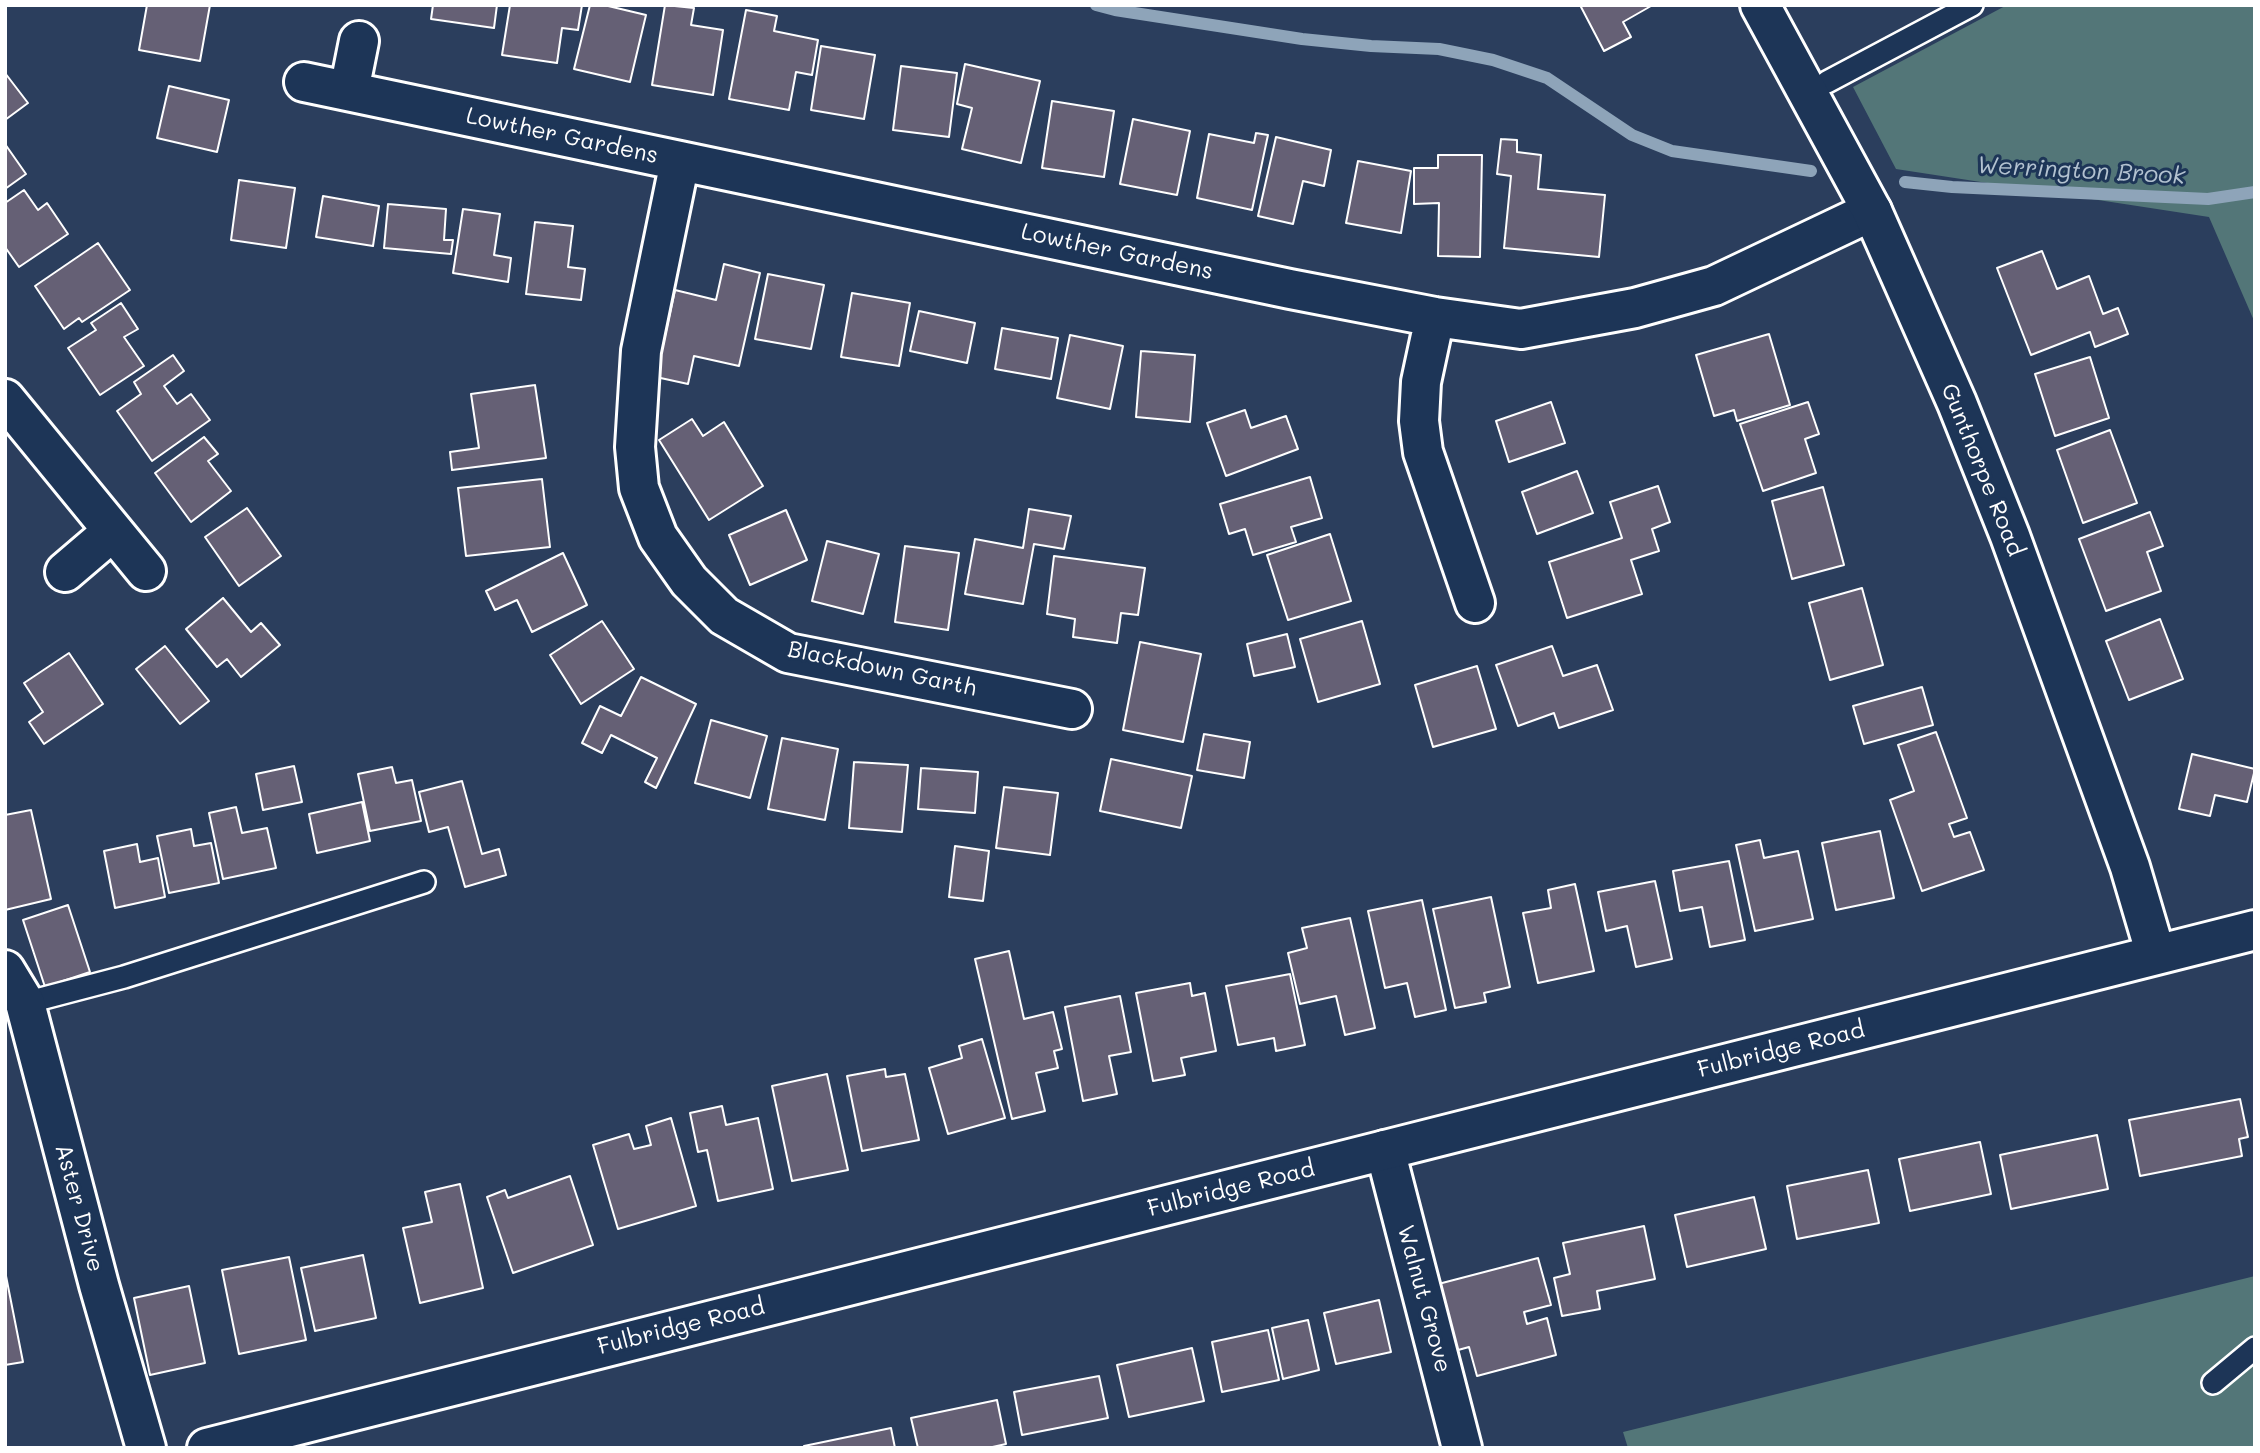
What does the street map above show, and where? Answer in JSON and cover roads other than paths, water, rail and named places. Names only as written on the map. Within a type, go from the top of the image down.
[{"type":"street","name":"Gunthorpe Road","points":[[1760,5],[1872,211],[1957,403],[2010,536],[2130,867],[2156,955]]},
{"type":"street","points":[[348,91],[359,41]]},
{"type":"street","name":"Lowther Gardens","points":[[304,82],[1435,317],[1521,329],[1636,308],[1714,286],[1872,211]]},
{"type":"street","name":"Blackdown Garth","points":[[680,161],[641,351],[635,447],[639,488],[658,537],[689,582],[724,617],[788,653],[1072,709]]},
{"type":"street","points":[[1435,317],[1421,382],[1419,421],[1423,452],[1475,603]]},
{"type":"street","points":[[5,399],[146,571]]},
{"type":"street","points":[[65,572],[113,531]]},
{"type":"street","name":"Fulbridge Road","points":[[207,1448],[2156,955],[2253,937]]},
{"type":"street","name":"Aster Drive","points":[[5,970],[25,1003],[99,1285],[146,1448]]},
{"type":"street","name":"Walnut Grove","points":[[1385,1150],[1462,1448]]},
{"type":"lane","points":[[1827,82],[1972,5]]},
{"type":"lane","points":[[25,1003],[124,976],[425,882]]},
{"type":"lane","points":[[2213,1382],[2255,1348]]},
{"type":"waterway","name":"Werrington Brook","points":[[1096,5],[1302,39],[1439,49],[1493,60],[1547,78],[1632,135],[1672,151],[1811,171]]},
{"type":"waterway","name":"Werrington Brook","points":[[1905,182],[1952,187],[2208,199],[2255,192]]}]
